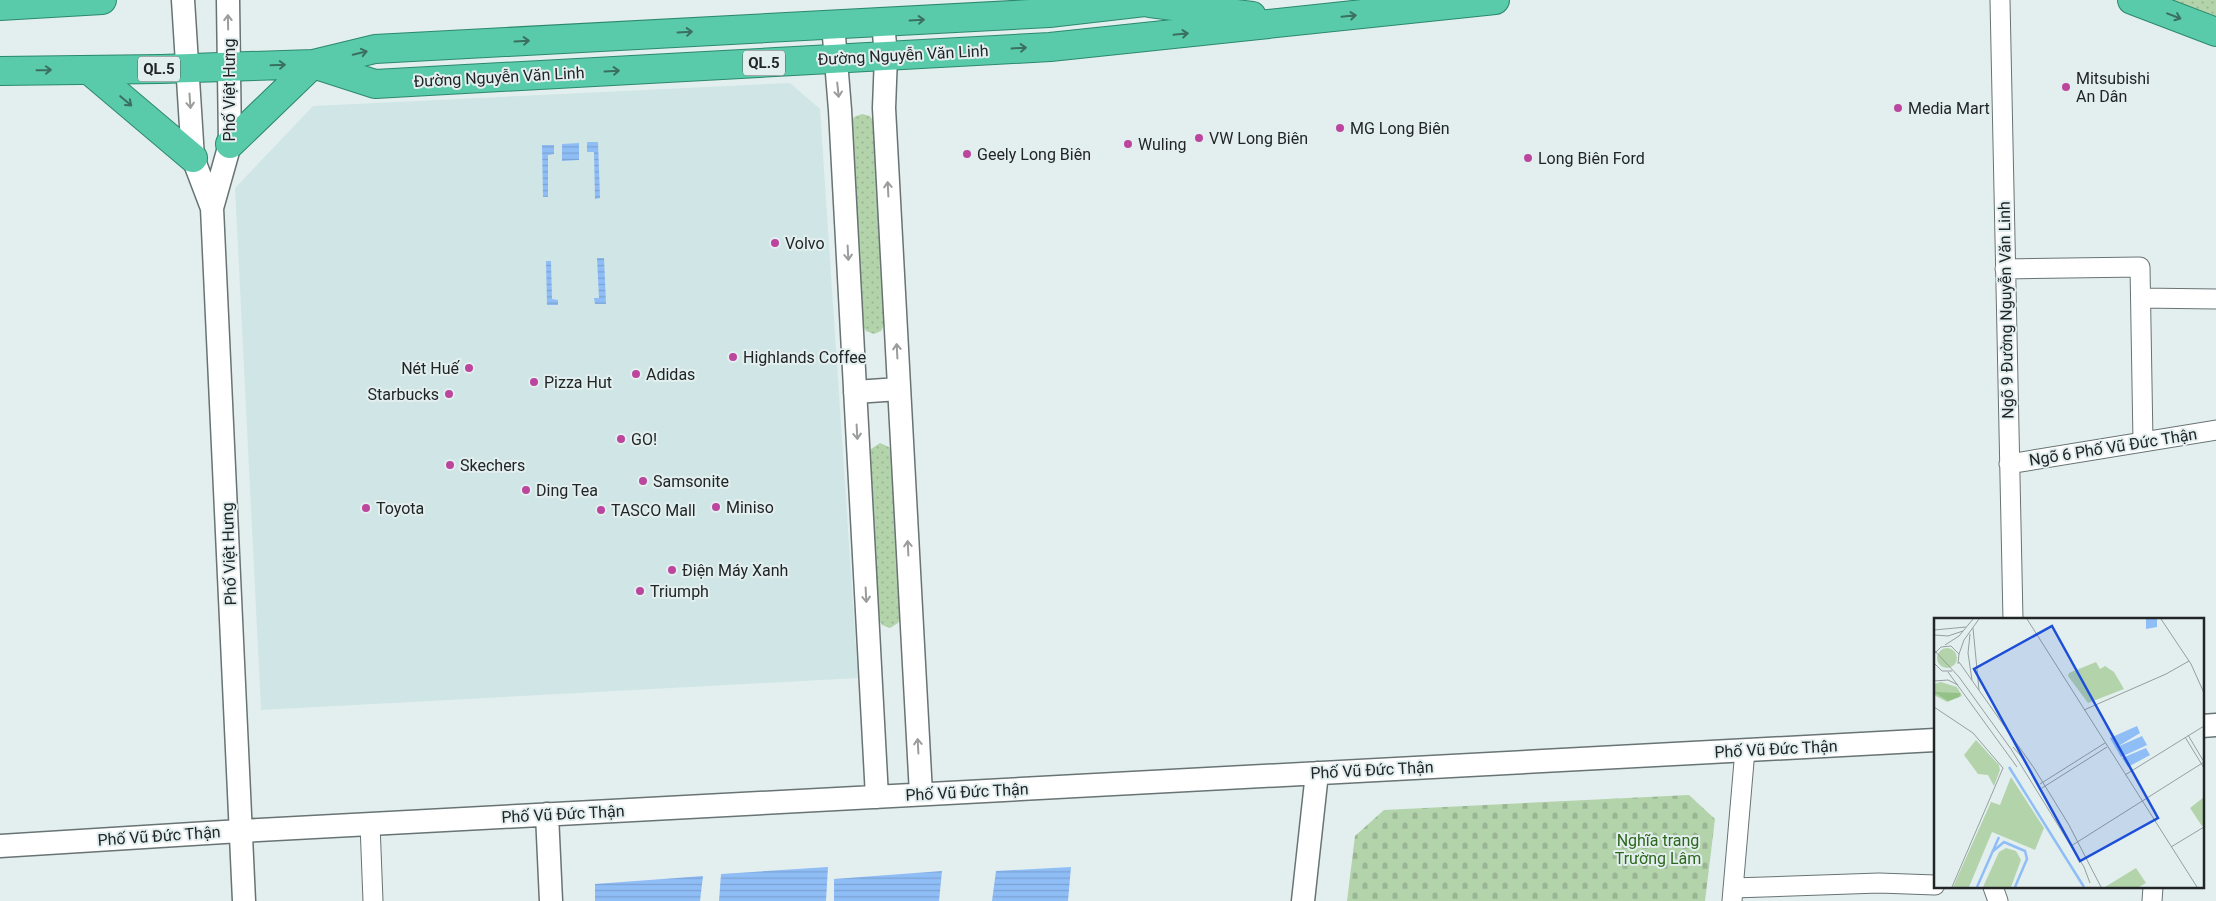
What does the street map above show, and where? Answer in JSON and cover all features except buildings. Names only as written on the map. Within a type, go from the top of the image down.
[{"type":"highway","points":[[0,6],[102,0]]},
{"type":"highway","name":"Đường Nguyễn Văn Linh","points":[[313,64],[375,84],[1050,47],[1495,0]]},
{"type":"highway","points":[[2132,0],[2216,32]]},
{"type":"highway","name":"Đường Nguyễn Văn Linh","points":[[0,71],[313,64],[375,49],[1048,13],[1156,1],[1300,22]]},
{"type":"highway","points":[[230,144],[313,64]]},
{"type":"highway","points":[[89,70],[193,158]]},
{"type":"street","name":"Phố Việt Hưng","points":[[183,0],[193,158],[212,208],[244,901]]},
{"type":"street","name":"Phố Việt Hưng","points":[[212,208],[230,144],[228,0]]},
{"type":"street","name":"Ngõ 9 Đường Nguyễn Văn Linh","points":[[2000,0],[2013,618]]},
{"type":"street","points":[[883,22],[886,56],[884,108],[921,794]]},
{"type":"street","points":[[833,24],[840,110],[877,797]]},
{"type":"street","points":[[2005,269],[2140,267],[2142,442]]},
{"type":"street","points":[[2141,298],[2216,299]]},
{"type":"street","points":[[855,392],[899,389]]},
{"type":"street","name":"Ngõ 6 Phố Vũ Đức Thận","points":[[2009,464],[2216,430]]},
{"type":"street","name":"Phố Vũ Đức Thận","points":[[0,846],[547,814],[1934,740]]},
{"type":"street","points":[[1745,750],[1733,895],[1878,892],[1934,885]]},
{"type":"street","points":[[1303,901],[1317,773]]},
{"type":"street","points":[[547,814],[551,901]]},
{"type":"street","points":[[370,824],[372,901]]},
{"type":"street","points":[[1993,888],[1998,901]]},
{"type":"street","points":[[2152,901],[2153,888]]},
{"type":"shaded area","points":[[790,83],[820,109],[858,678],[261,710],[235,188],[313,106]]},
{"type":"green space","points":[[2137,0],[2216,0],[2216,29]]},
{"type":"green space","points":[[862,114],[870,116],[875,123],[886,322],[881,331],[874,334],[866,331],[861,323],[850,124],[854,117]]},
{"type":"green space","points":[[880,443],[889,447],[893,457],[902,616],[898,623],[890,628],[882,625],[877,617],[869,458],[871,449]]},
{"type":"green space","name":"Nghĩa trang Trường Lâm","points":[[1689,795],[1715,819],[1705,901],[1347,901],[1355,836],[1384,810]]},
{"type":"water","points":[[587,142],[598,142],[600,198],[595,199],[594,152],[587,152]]},
{"type":"water","points":[[579,143],[579,160],[562,161],[562,144]]},
{"type":"water","points":[[542,145],[554,145],[554,154],[548,155],[548,197],[543,197]]},
{"type":"water","points":[[597,258],[604,258],[606,304],[595,304],[594,298],[599,298]]},
{"type":"water","points":[[546,261],[551,261],[552,299],[558,300],[558,305],[547,305]]},
{"type":"water","points":[[828,867],[826,901],[719,901],[721,874]]},
{"type":"water","points":[[1071,867],[1068,901],[992,901],[996,871]]},
{"type":"water","points":[[942,871],[939,901],[834,901],[834,879]]},
{"type":"water","points":[[703,876],[700,901],[595,901],[595,884]]},
{"type":"place","name":"Mitsubishi An Dân","points":[[2066,87]]},
{"type":"place","name":"Media Mart","points":[[1898,108]]},
{"type":"place","name":"MG Long Biên","points":[[1340,128]]},
{"type":"place","name":"VW Long Biên","points":[[1199,138]]},
{"type":"place","name":"Wuling","points":[[1128,144]]},
{"type":"place","name":"Geely Long Biên","points":[[967,154]]},
{"type":"place","name":"Long Biên Ford","points":[[1528,158]]},
{"type":"place","name":"Volvo","points":[[775,243]]},
{"type":"place","name":"Highlands Coffee","points":[[733,357]]},
{"type":"place","name":"Nét Huế","points":[[469,368]]},
{"type":"place","name":"Adidas","points":[[636,374]]},
{"type":"place","name":"Pizza Hut","points":[[534,382]]},
{"type":"place","name":"Starbucks","points":[[449,394]]},
{"type":"place","name":"GO!","points":[[621,439]]},
{"type":"place","name":"Skechers","points":[[450,465]]},
{"type":"place","name":"Samsonite","points":[[643,481]]},
{"type":"place","name":"Ding Tea","points":[[526,490]]},
{"type":"place","name":"Miniso","points":[[716,507]]},
{"type":"place","name":"Toyota","points":[[366,508]]},
{"type":"place","name":"TASCO Mall","points":[[601,510]]},
{"type":"place","name":"Điện Máy Xanh","points":[[672,570]]},
{"type":"place","name":"Triumph","points":[[640,591]]}]
